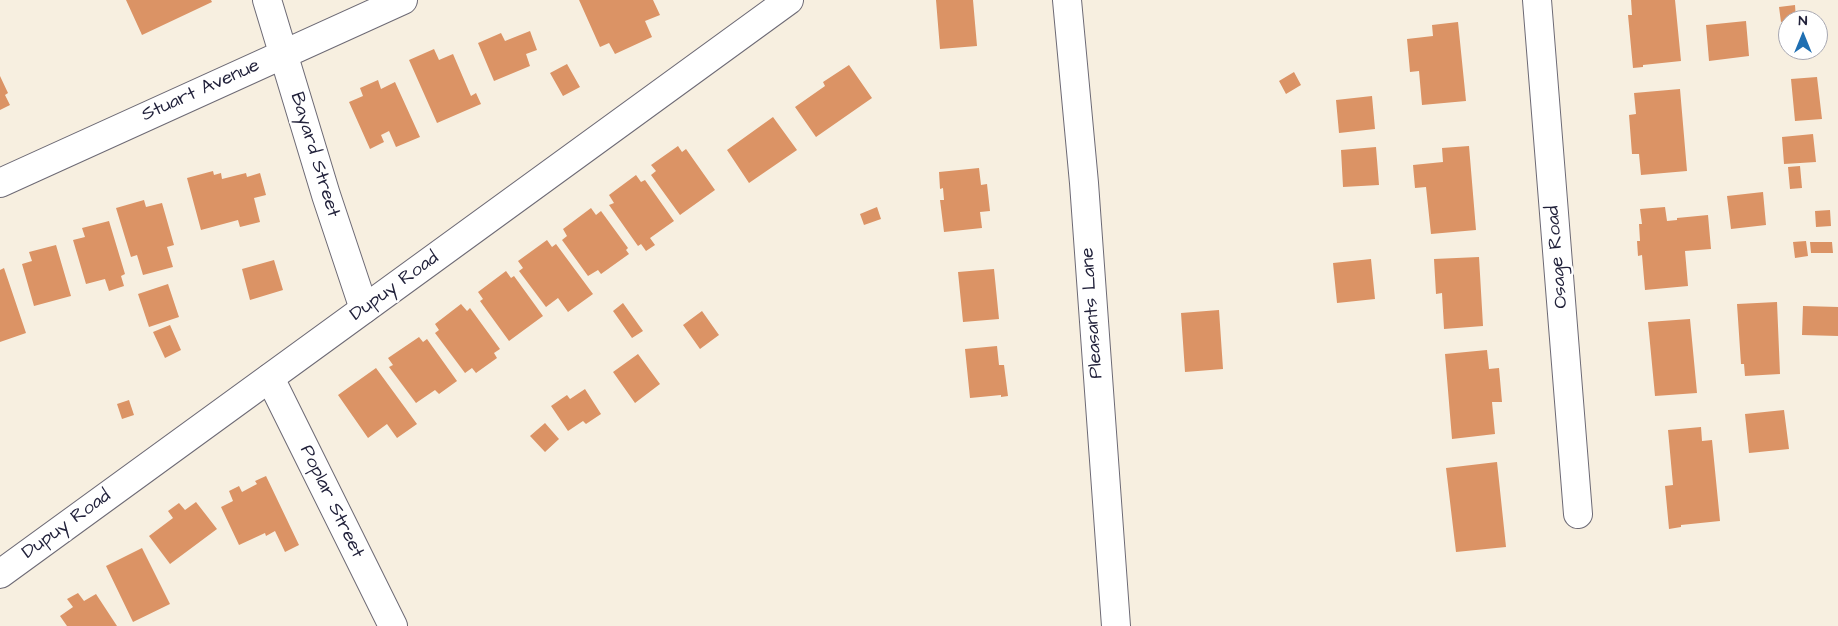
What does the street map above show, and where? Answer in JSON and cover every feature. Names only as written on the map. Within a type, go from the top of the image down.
[{"type":"street","name":"Bayard Street","points":[[267,0],[326,195],[364,310]]},
{"type":"street","name":"Stuart Avenue","points":[[0,183],[403,0]]},
{"type":"street","name":"Dupuy Road","points":[[0,574],[790,0]]},
{"type":"street","name":"Pleasants Lane","points":[[1067,0],[1084,184],[1116,626]]},
{"type":"street","name":"Osage Road","points":[[1537,0],[1578,514]]},
{"type":"street","name":"Poplar Street","points":[[270,378],[393,626]]},
{"type":"building","points":[[126,0],[211,0],[212,2],[142,35]]},
{"type":"building","points":[[579,0],[653,0],[660,15],[645,21],[652,37],[615,54],[609,43],[600,47]]},
{"type":"building","points":[[936,0],[973,0],[977,46],[940,49]]},
{"type":"building","points":[[1631,0],[1675,0],[1681,61],[1643,65],[1643,67],[1633,68],[1628,15],[1632,15]]},
{"type":"building","points":[[1795,5],[1795,10],[1779,10],[1779,7]]},
{"type":"building","points":[[1746,21],[1749,56],[1709,61],[1706,25]]},
{"type":"building","points":[[1458,22],[1466,101],[1422,105],[1419,71],[1410,72],[1407,39],[1433,36],[1432,25]]},
{"type":"building","points":[[530,31],[537,50],[526,54],[530,66],[494,81],[478,43],[501,33],[505,41]]},
{"type":"building","points":[[434,49],[439,60],[453,54],[471,96],[476,93],[481,104],[437,123],[409,60]]},
{"type":"building","points":[[567,64],[580,87],[563,96],[550,73]]},
{"type":"building","points":[[849,65],[872,98],[816,137],[795,107],[825,86],[823,82]]},
{"type":"building","points":[[1294,72],[1301,85],[1286,94],[1279,81]]},
{"type":"building","points":[[0,76],[8,93],[5,95],[10,105],[0,110]]},
{"type":"building","points":[[1817,77],[1822,119],[1795,121],[1791,79]]},
{"type":"building","points":[[378,80],[381,89],[395,82],[420,137],[396,147],[389,131],[381,135],[384,142],[370,149],[349,102],[363,96],[360,88]]},
{"type":"building","points":[[1680,89],[1687,171],[1641,175],[1639,154],[1632,154],[1629,115],[1636,114],[1634,93]]},
{"type":"building","points":[[1372,96],[1375,129],[1339,133],[1336,100]]},
{"type":"building","points":[[773,117],[797,150],[749,183],[727,150]]},
{"type":"building","points":[[1813,134],[1816,162],[1784,164],[1782,137]]},
{"type":"building","points":[[678,146],[682,152],[686,149],[715,190],[680,215],[651,175],[656,171],[651,165]]},
{"type":"building","points":[[1469,146],[1476,230],[1431,234],[1426,187],[1415,188],[1413,165],[1443,162],[1442,148]]},
{"type":"building","points":[[1376,147],[1379,185],[1343,187],[1341,150]]},
{"type":"building","points":[[1800,166],[1802,188],[1790,189],[1788,167]]},
{"type":"building","points":[[979,168],[981,185],[987,184],[990,211],[980,212],[982,228],[944,232],[940,200],[944,200],[943,188],[940,189],[939,172]]},
{"type":"building","points":[[213,171],[214,175],[221,173],[222,179],[246,173],[247,177],[260,173],[266,195],[254,198],[260,222],[240,227],[238,220],[201,230],[187,178]]},
{"type":"building","points":[[636,175],[641,182],[645,180],[674,221],[650,238],[655,245],[646,251],[641,244],[638,246],[609,205],[614,203],[609,195]]},
{"type":"building","points":[[1763,192],[1766,225],[1731,229],[1727,196]]},
{"type":"building","points":[[144,200],[146,207],[162,203],[174,245],[167,247],[173,267],[143,275],[137,255],[131,257],[116,208]]},
{"type":"building","points":[[877,207],[881,219],[864,225],[860,214]]},
{"type":"building","points":[[1665,207],[1667,221],[1677,220],[1677,218],[1708,215],[1711,249],[1685,251],[1688,286],[1645,290],[1642,255],[1638,256],[1637,241],[1640,241],[1639,224],[1642,224],[1640,209]]},
{"type":"building","points":[[591,208],[596,215],[601,211],[628,248],[626,250],[629,254],[601,274],[598,270],[588,276],[562,240],[567,236],[563,229]]},
{"type":"building","points":[[1830,210],[1831,226],[1816,227],[1815,211]]},
{"type":"building","points":[[109,221],[125,274],[121,276],[124,286],[109,291],[105,279],[86,284],[73,240],[85,237],[82,228]]},
{"type":"building","points":[[547,240],[552,247],[556,244],[593,294],[568,312],[558,298],[546,307],[519,271],[523,268],[518,261]]},
{"type":"building","points":[[1806,241],[1808,256],[1795,258],[1793,242]]},
{"type":"building","points":[[1810,242],[1832,242],[1833,253],[1811,253]]},
{"type":"building","points":[[56,245],[71,296],[34,306],[22,264],[32,261],[29,252]]},
{"type":"building","points":[[1479,257],[1483,326],[1444,329],[1442,293],[1436,294],[1434,259]]},
{"type":"building","points":[[1371,259],[1375,299],[1337,303],[1333,263]]},
{"type":"building","points":[[274,260],[283,290],[250,300],[242,269]]},
{"type":"building","points":[[4,268],[26,333],[0,342],[0,270]]},
{"type":"building","points":[[994,269],[999,319],[963,322],[958,272]]},
{"type":"building","points":[[506,271],[511,278],[514,276],[543,316],[509,341],[480,301],[483,299],[478,292]]},
{"type":"building","points":[[168,284],[179,317],[149,327],[138,294]]},
{"type":"building","points":[[1777,302],[1780,374],[1745,376],[1744,364],[1741,364],[1737,304]]},
{"type":"building","points":[[623,303],[643,331],[632,338],[613,311]]},
{"type":"building","points":[[461,304],[467,311],[470,308],[500,349],[494,353],[497,358],[476,373],[472,368],[465,373],[435,333],[439,330],[435,324]]},
{"type":"building","points":[[1803,306],[1838,307],[1838,336],[1802,335]]},
{"type":"building","points":[[1219,310],[1223,369],[1185,372],[1181,313]]},
{"type":"building","points":[[702,311],[719,335],[700,349],[683,325]]},
{"type":"building","points":[[1690,319],[1697,393],[1655,396],[1648,322]]},
{"type":"building","points":[[170,325],[181,350],[165,358],[153,332]]},
{"type":"building","points":[[419,337],[423,342],[427,339],[457,381],[439,394],[435,390],[416,403],[389,367],[393,365],[388,358]]},
{"type":"building","points":[[997,346],[999,365],[1004,365],[1008,396],[970,398],[965,349]]},
{"type":"building","points":[[1487,350],[1489,369],[1499,368],[1502,402],[1492,402],[1495,434],[1452,439],[1445,354]]},
{"type":"building","points":[[638,354],[660,384],[635,403],[613,372]]},
{"type":"building","points":[[376,368],[417,424],[397,438],[387,424],[368,438],[338,395]]},
{"type":"building","points":[[585,389],[601,414],[586,424],[583,421],[568,431],[551,406],[567,395],[570,399]]},
{"type":"building","points":[[129,400],[134,415],[122,419],[117,404]]},
{"type":"building","points":[[1784,410],[1789,449],[1749,453],[1745,414]]},
{"type":"building","points":[[545,423],[559,439],[545,452],[530,436]]},
{"type":"building","points":[[1701,427],[1702,441],[1712,440],[1720,521],[1681,525],[1681,527],[1669,529],[1665,486],[1673,485],[1668,430]]},
{"type":"building","points":[[1497,462],[1506,547],[1456,552],[1446,468]]},
{"type":"building","points":[[266,476],[299,545],[285,552],[275,531],[266,536],[265,533],[239,545],[221,507],[233,501],[229,491],[239,486],[242,492],[257,484],[255,481]]},
{"type":"building","points":[[196,502],[217,529],[170,564],[149,536],[173,518],[168,511],[179,503],[185,510]]},
{"type":"building","points":[[142,548],[170,604],[133,622],[106,566]]},
{"type":"building","points":[[78,593],[84,601],[96,594],[117,626],[67,626],[60,616],[73,607],[67,599]]}]
